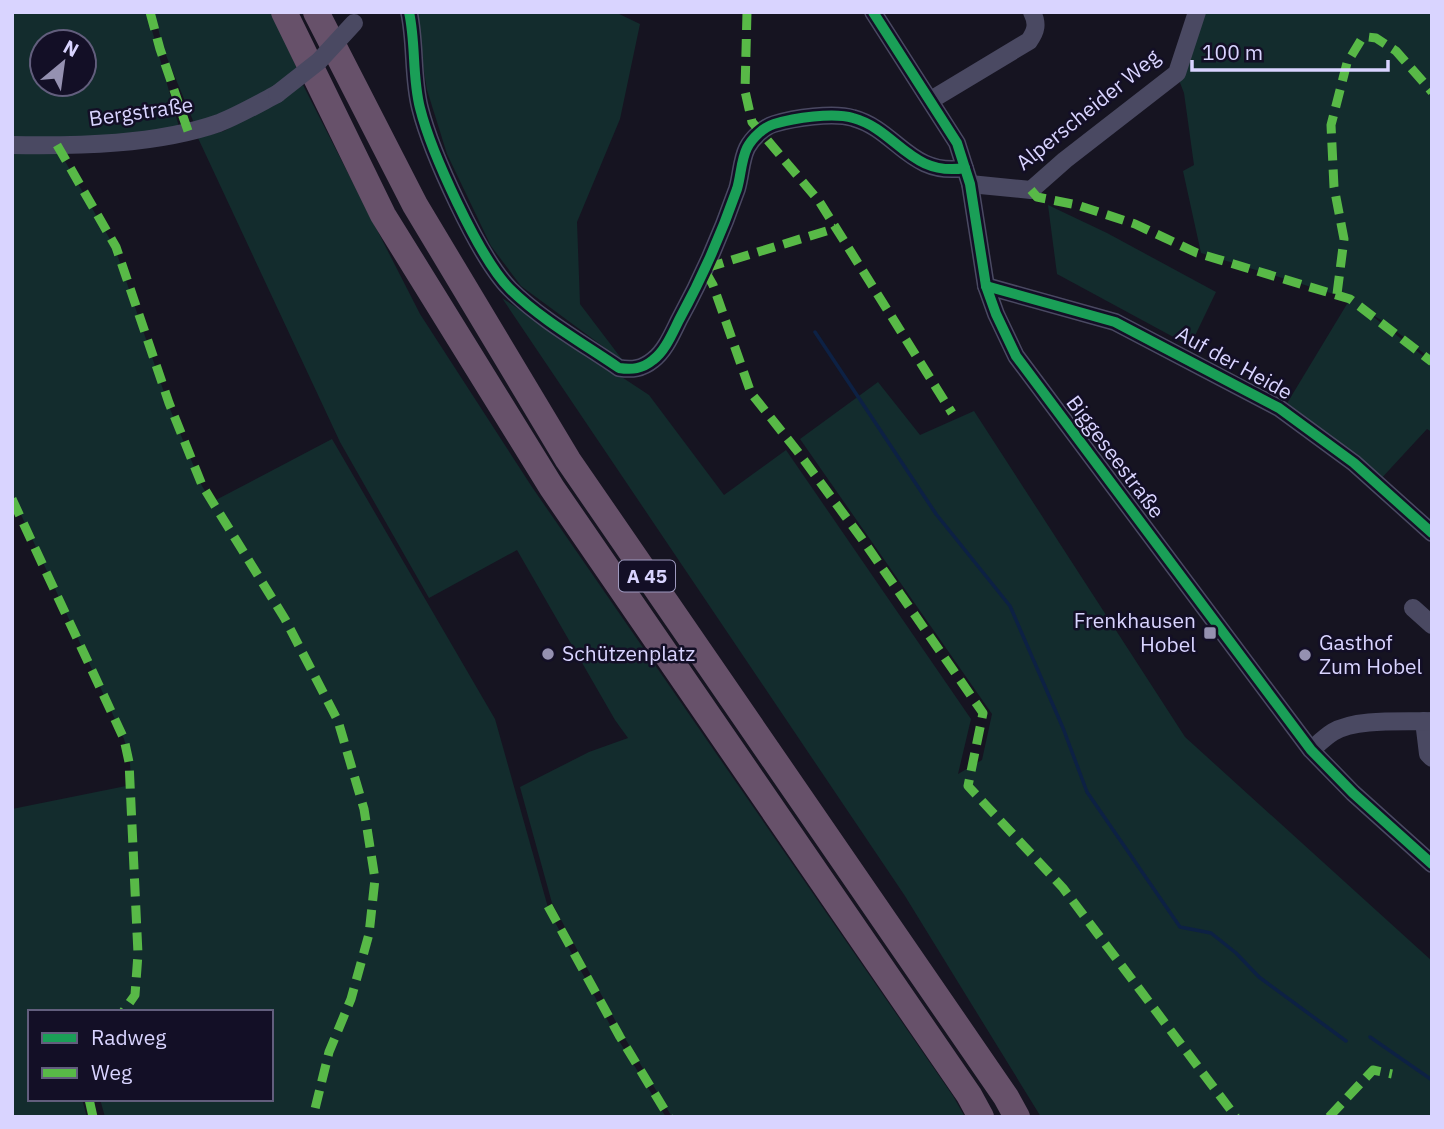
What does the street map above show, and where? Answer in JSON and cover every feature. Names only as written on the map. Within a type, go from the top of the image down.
[{"type":"highway","name":"A 45","points":[[284,12],[383,215],[551,488],[961,1083],[981,1117]]},
{"type":"highway","name":"A 45","points":[[316,12],[415,205],[568,460],[1006,1097],[1017,1117]]},
{"type":"street","name":"Alperscheider Weg","points":[[409,12],[420,108],[444,173],[485,253],[509,288],[537,311],[619,368],[633,370],[653,360],[663,348],[693,294],[714,250],[738,187],[747,148],[759,132],[772,124],[809,118],[851,117],[865,122],[926,166],[1031,190],[1065,160],[1177,73],[1197,12]]},
{"type":"street","name":"Biggeseestraße","points":[[873,12],[957,143],[967,176],[986,286],[1016,356],[1311,750],[1353,793],[1432,864]]},
{"type":"street","points":[[931,100],[1029,41],[1035,32],[1036,20],[1032,12]]},
{"type":"street","name":"Bergstraße","points":[[12,145],[128,141],[188,131],[220,122],[277,94],[319,61],[358,18]]},
{"type":"street","name":"Auf der Heide","points":[[986,286],[1115,322],[1279,408],[1354,463],[1432,533]]},
{"type":"street","points":[[1413,608],[1432,625]]},
{"type":"street","points":[[1311,750],[1333,732],[1344,727],[1428,721],[1428,754],[1432,758]]},
{"type":"green space","points":[[12,12],[147,12],[179,127],[129,134],[12,141]]},
{"type":"green space","points":[[154,12],[271,12],[297,68],[264,95],[221,115],[194,123],[163,48]]},
{"type":"green space","points":[[414,12],[615,12],[640,24],[620,119],[577,222],[580,304],[624,362],[521,286],[491,246],[447,154],[427,90]]},
{"type":"green space","points":[[1200,12],[1432,12],[1432,360],[1386,323],[1366,311],[1432,363],[1432,432],[1427,429],[1378,482],[1283,410],[1350,299],[1201,253],[1183,171],[1194,165],[1184,93],[1177,75]]},
{"type":"green space","points":[[303,85],[420,314],[532,487],[965,1117],[672,1117],[623,1035],[552,903],[520,787],[589,752],[628,738],[517,550],[429,598],[340,442],[198,138],[224,131]]},
{"type":"green space","points":[[12,149],[58,149],[115,248],[168,404],[202,486],[212,502],[332,439],[495,719],[549,911],[616,1036],[666,1117],[105,1117],[101,1101],[273,1101],[273,1010],[28,1010],[28,1101],[83,1101],[87,1117],[12,1117],[12,809],[131,785],[130,762],[124,739],[12,495]]},
{"type":"green space","points":[[1048,205],[1107,233],[1216,292],[1190,346],[1057,274]]},
{"type":"green space","points":[[502,298],[649,395],[724,495],[786,450],[971,719],[958,774],[982,760],[992,714],[800,439],[878,382],[920,435],[974,411],[1185,737],[1432,961],[1432,1117],[1041,1117],[905,896]]},
{"type":"waterway","points":[[815,332],[936,514],[1010,606],[1063,728],[1087,792],[1180,927],[1211,933],[1236,953],[1259,977],[1346,1041]]},
{"type":"waterway","points":[[1370,1037],[1432,1080]]},
{"type":"marked path","points":[[150,12],[188,131]]},
{"type":"marked path","points":[[747,12],[745,91],[752,122],[819,201],[952,413]]},
{"type":"marked path","points":[[1337,294],[1344,239],[1334,187],[1331,125],[1347,63],[1361,40],[1376,38],[1396,51],[1432,92]]},
{"type":"marked path","points":[[57,145],[116,247],[169,403],[202,485],[285,619],[338,721],[364,809],[375,879],[369,934],[351,999],[329,1052],[313,1117]]},
{"type":"marked path","points":[[1031,190],[1037,197],[1077,205],[1135,224],[1197,253],[1350,299],[1432,362]]},
{"type":"marked path","points":[[706,268],[836,228]]},
{"type":"marked path","points":[[705,271],[713,285],[751,393],[862,539],[983,713],[968,786],[1063,888],[1236,1117]]},
{"type":"marked path","points":[[12,499],[124,739],[129,762],[138,954],[135,995],[124,1010]]},
{"type":"marked path","points":[[548,906],[620,1037],[669,1117]]},
{"type":"marked path","points":[[1329,1117],[1373,1070],[1392,1074]]},
{"type":"marked path","points":[[89,1101],[93,1117]]},
{"type":"cycle path","points":[[409,12],[420,108],[445,176],[484,254],[510,289],[522,300],[548,321],[619,368],[633,369],[645,365],[657,356],[668,342],[718,240],[737,189],[747,148],[766,128],[803,118],[845,116],[868,124],[930,166],[965,168]]},
{"type":"cycle path","points":[[873,12],[957,143],[970,184],[986,286],[1016,356],[1311,750],[1353,793],[1432,864]]},
{"type":"cycle path","points":[[986,286],[1115,322],[1279,408],[1354,463],[1432,533]]},
{"type":"place","name":"Frenkhausen Hobel","points":[[1210,633]]},
{"type":"place","name":"Schützenplatz","points":[[548,654]]},
{"type":"place","name":"Gasthof Zum Hobel","points":[[1305,655]]}]
